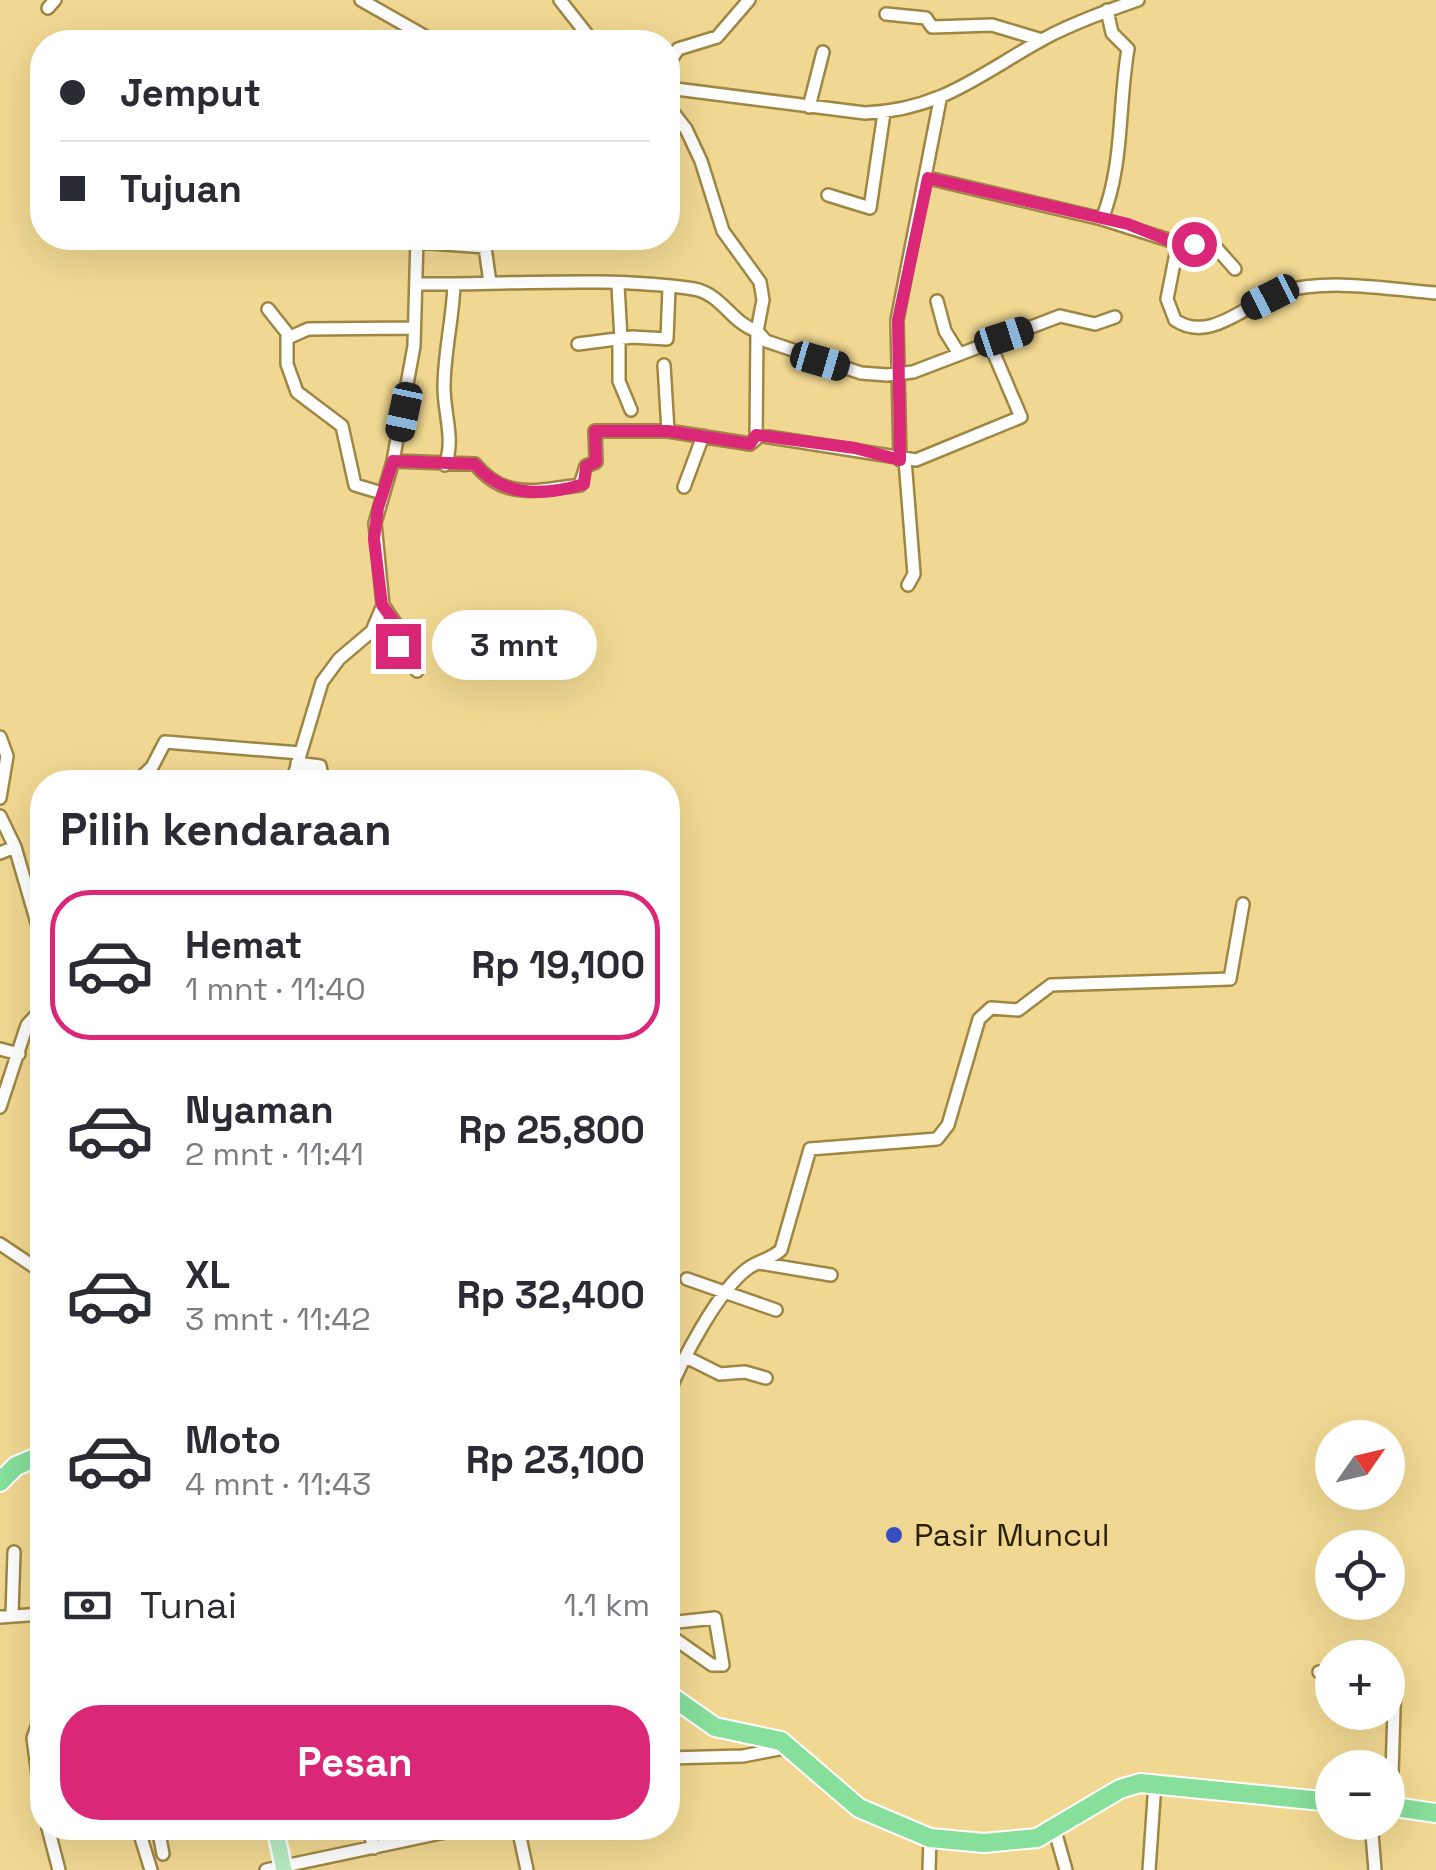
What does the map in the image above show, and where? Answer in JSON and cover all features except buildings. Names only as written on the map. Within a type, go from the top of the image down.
[{"type":"highway","points":[[0,1482],[16,1466],[30,1460]]},
{"type":"highway","points":[[680,1702],[715,1727],[772,1737],[789,1747],[859,1808],[930,1838],[1012,1843],[1054,1831],[1120,1789],[1155,1783],[1315,1800]]},
{"type":"highway","points":[[1405,1808],[1436,1813]]},
{"type":"main road","points":[[278,1840],[284,1868]]},
{"type":"street","points":[[362,0],[414,30]]},
{"type":"street","points":[[560,0],[584,30]]},
{"type":"street","points":[[680,49],[717,36],[749,0]]},
{"type":"street","points":[[680,90],[884,112],[940,100],[1042,40],[1106,10],[1138,0]]},
{"type":"street","points":[[1102,219],[1119,168],[1118,126],[1128,49],[1112,34],[1106,10]]},
{"type":"street","points":[[886,14],[926,18],[932,27],[994,25],[1042,40]]},
{"type":"street","points":[[809,106],[823,52]]},
{"type":"street","points":[[908,584],[914,574],[902,460],[898,320],[940,100]]},
{"type":"street","points":[[828,195],[870,208],[884,112]]},
{"type":"street","points":[[393,461],[475,464],[492,482],[514,493],[580,486],[586,466],[596,462],[595,431],[668,431],[750,444],[756,435],[757,331],[763,300],[760,282],[723,232],[702,161],[680,121]]},
{"type":"street","points":[[928,178],[1102,219],[1178,244],[1194,244],[1204,234],[1236,269]]},
{"type":"street","points":[[1178,244],[1168,305],[1175,320],[1196,329],[1211,327],[1291,290],[1364,288],[1436,293]]},
{"type":"street","points":[[296,770],[322,682],[339,659],[372,630],[382,605],[374,539],[382,493],[393,461],[414,328],[417,250]]},
{"type":"street","points":[[486,250],[490,283]]},
{"type":"street","points":[[416,284],[618,286],[706,293],[738,323],[757,331],[766,341],[861,373],[913,372],[1060,316],[1095,324],[1114,318]]},
{"type":"street","points":[[445,465],[452,444],[445,420],[444,382],[454,284]]},
{"type":"street","points":[[618,286],[620,381],[631,410]]},
{"type":"street","points":[[578,344],[666,339],[668,288]]},
{"type":"street","points":[[937,301],[946,332],[958,352]]},
{"type":"street","points":[[268,309],[288,338],[287,364],[297,392],[342,426],[355,485],[382,493]]},
{"type":"street","points":[[288,338],[308,329],[414,328]]},
{"type":"street","points":[[756,435],[855,448],[902,460],[936,455],[1018,422],[1021,414],[989,342]]},
{"type":"street","points":[[664,364],[668,431]]},
{"type":"street","points":[[684,486],[702,436]]},
{"type":"street","points":[[382,605],[396,624],[398,646],[417,671]]},
{"type":"street","points":[[0,737],[7,756],[0,798]]},
{"type":"street","points":[[149,770],[165,742],[299,758],[320,766],[321,770]]},
{"type":"street","points":[[0,816],[15,847],[30,899]]},
{"type":"street","points":[[0,853],[15,847]]},
{"type":"street","points":[[680,1370],[728,1291],[744,1272],[777,1254],[784,1244],[810,1150],[930,1142],[942,1135],[976,1025],[987,1011],[1018,1010],[1051,984],[1227,980],[1235,962],[1244,904]]},
{"type":"street","points":[[2,1100],[30,1023]]},
{"type":"street","points":[[0,1049],[19,1054]]},
{"type":"street","points":[[0,1244],[30,1264]]},
{"type":"street","points":[[759,1263],[831,1275]]},
{"type":"street","points":[[687,1280],[776,1310]]},
{"type":"street","points":[[686,1357],[720,1374],[745,1372],[766,1378]]},
{"type":"street","points":[[6,1616],[14,1552]]},
{"type":"street","points":[[680,1622],[715,1618],[722,1666],[712,1666],[680,1643]]},
{"type":"street","points":[[680,1758],[743,1756],[789,1747]]},
{"type":"street","points":[[1150,1870],[1155,1783]]},
{"type":"street","points":[[1054,1831],[1066,1870]]},
{"type":"street","points":[[929,1870],[930,1838]]},
{"type":"street","points":[[51,1840],[59,1870]]},
{"type":"street","points":[[142,1840],[151,1870]]},
{"type":"street","points":[[161,1840],[164,1854]]},
{"type":"street","points":[[372,1840],[374,1848]]},
{"type":"street","points":[[266,1870],[410,1840]]},
{"type":"street","points":[[521,1840],[527,1870]]},
{"type":"street","points":[[1372,1840],[1375,1870]]},
{"type":"place","name":"Pasir Muncul","points":[[894,1535]]},
{"type":"route","points":[[398,646],[396,624],[382,605],[374,539],[374,522],[393,461],[475,464],[492,482],[514,493],[584,484],[586,466],[596,462],[595,431],[668,431],[750,444],[756,435],[855,448],[900,460],[898,320],[928,178],[1128,224],[1180,245],[1194,244]]}]
